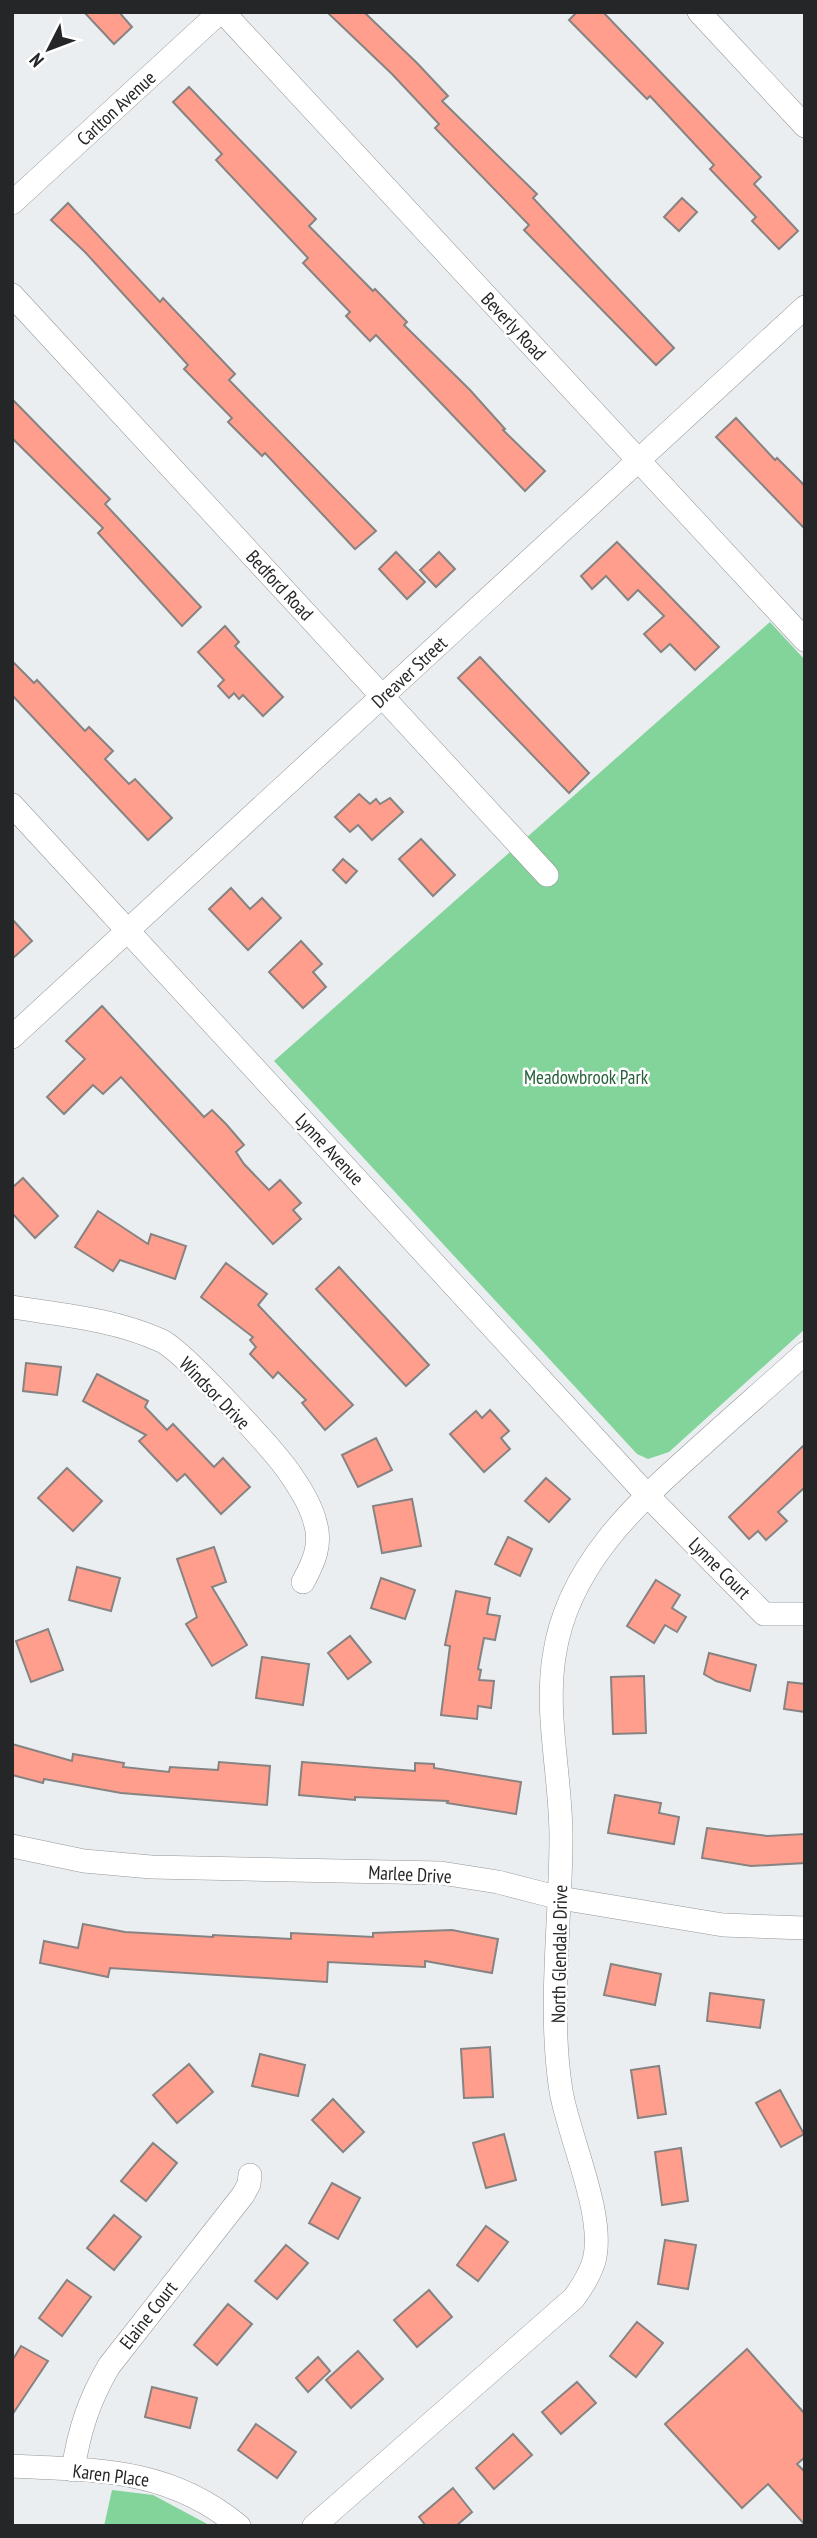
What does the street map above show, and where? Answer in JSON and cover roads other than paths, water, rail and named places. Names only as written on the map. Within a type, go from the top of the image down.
[{"type":"street","name":"Carlton Avenue","points":[[12,204],[222,12]]},
{"type":"street","name":"Beverly Road","points":[[222,12],[805,640]]},
{"type":"street","points":[[699,12],[805,126]]},
{"type":"street","name":"Bedford Road","points":[[12,295],[547,874]]},
{"type":"street","name":"Dreaver Street","points":[[12,1037],[805,307]]},
{"type":"street","name":"Lynne Avenue","points":[[12,805],[646,1495]]},
{"type":"street","name":"Windsor Drive","points":[[12,1307],[110,1322],[166,1343],[187,1362],[290,1473],[305,1499],[315,1520],[319,1541],[313,1563],[303,1582]]},
{"type":"street","name":"North Glendale Drive","points":[[314,2526],[574,2298],[594,2261],[597,2239],[594,2217],[562,2092],[557,2051],[561,1834],[552,1692],[554,1657],[563,1621],[590,1563],[611,1533],[646,1495],[805,1353]]},
{"type":"street","name":"Lynne Court","points":[[646,1495],[764,1614],[805,1614]]},
{"type":"street","name":"Marlee Drive","points":[[12,1846],[84,1861],[151,1867],[441,1873],[498,1882],[560,1898],[723,1926],[805,1928]]},
{"type":"street","name":"Elaine Court","points":[[73,2470],[78,2434],[92,2395],[109,2366],[243,2195],[250,2175]]},
{"type":"street","name":"Karen Place","points":[[12,2466],[152,2478],[189,2492],[239,2526]]},
{"type":"park label","name":"Meadowbrook Park","points":[[586,1077]]}]
